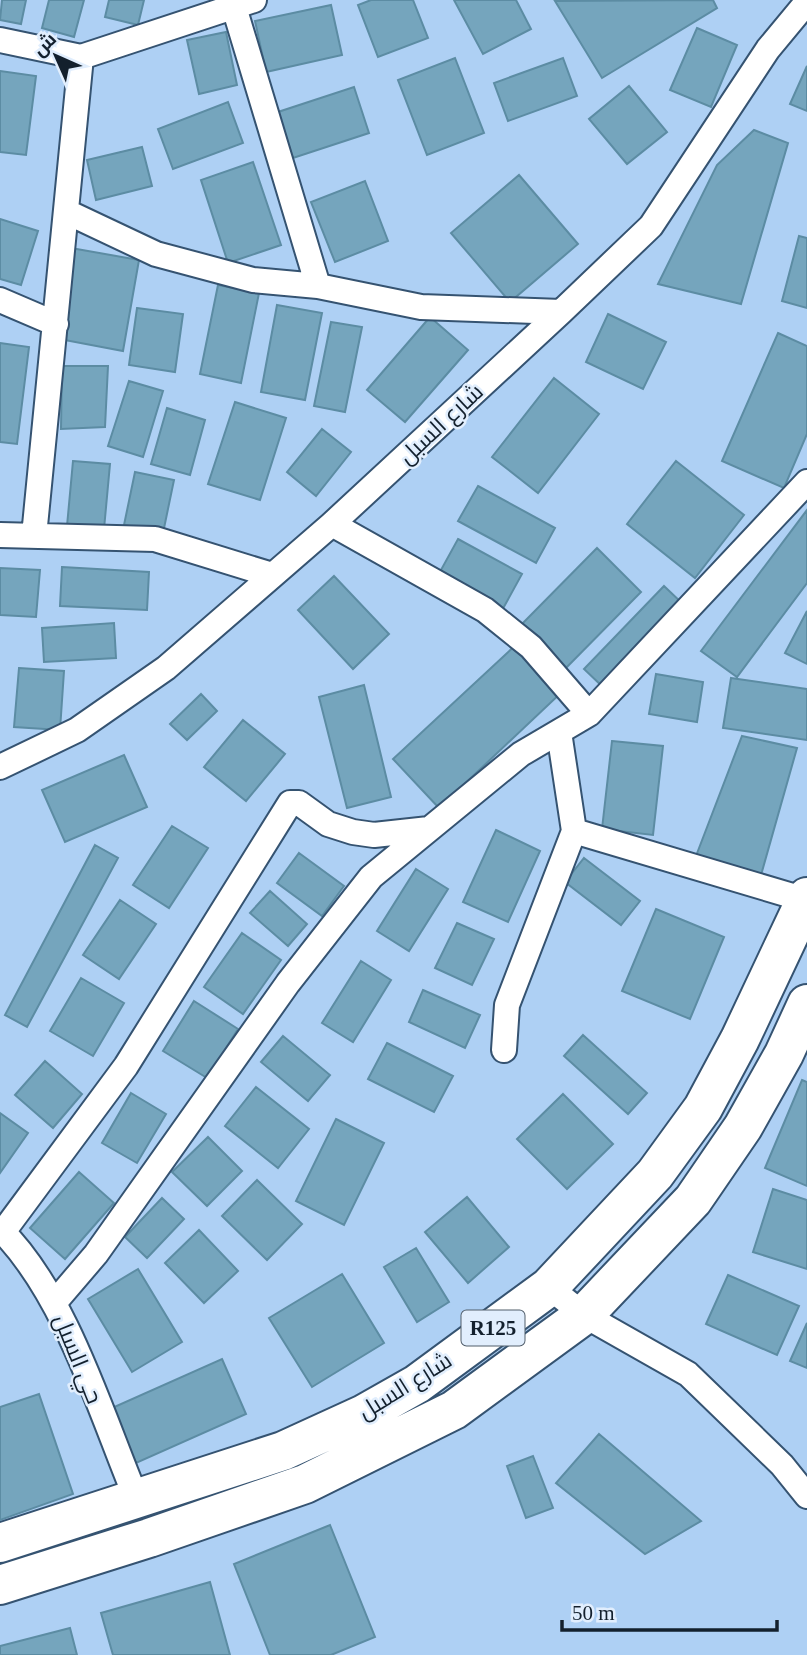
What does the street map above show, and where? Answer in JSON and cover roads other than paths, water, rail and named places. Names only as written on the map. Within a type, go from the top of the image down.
[{"type":"main road","name":"شارع السبل","points":[[0,1543],[283,1451],[364,1414],[417,1384],[549,1287],[655,1174],[702,1108],[740,1039],[806,899]]},
{"type":"main road","name":"شارع السبل","points":[[0,1585],[162,1534],[316,1479],[454,1410],[584,1315],[693,1200],[743,1127],[784,1054],[807,1004]]},
{"type":"street","name":"شارع السبل","points":[[0,767],[88,722],[166,667],[332,524],[561,312],[651,226],[768,49],[807,2]]},
{"type":"street","points":[[0,40],[81,57],[244,4],[318,286]]},
{"type":"street","points":[[34,536],[81,57]]},
{"type":"street","points":[[67,212],[156,254],[253,280],[318,286],[421,307],[561,312]]},
{"type":"street","points":[[0,300],[56,324]]},
{"type":"street","points":[[55,1302],[96,1254],[288,983],[371,877],[520,754],[589,714],[807,482]]},
{"type":"street","points":[[332,524],[485,610],[531,647],[589,714]]},
{"type":"street","points":[[0,536],[155,539],[272,575]]},
{"type":"street","points":[[504,1050],[507,1005],[574,831],[559,732]]},
{"type":"street","points":[[1,1231],[127,1066],[290,803],[299,803],[328,824],[353,832],[374,835],[429,829]]},
{"type":"street","points":[[574,831],[806,899]]},
{"type":"street","name":"حي السبل","points":[[1,1231],[16,1245],[55,1302],[136,1500]]},
{"type":"street","points":[[549,1287],[584,1315],[688,1374],[782,1465],[807,1496]]}]
